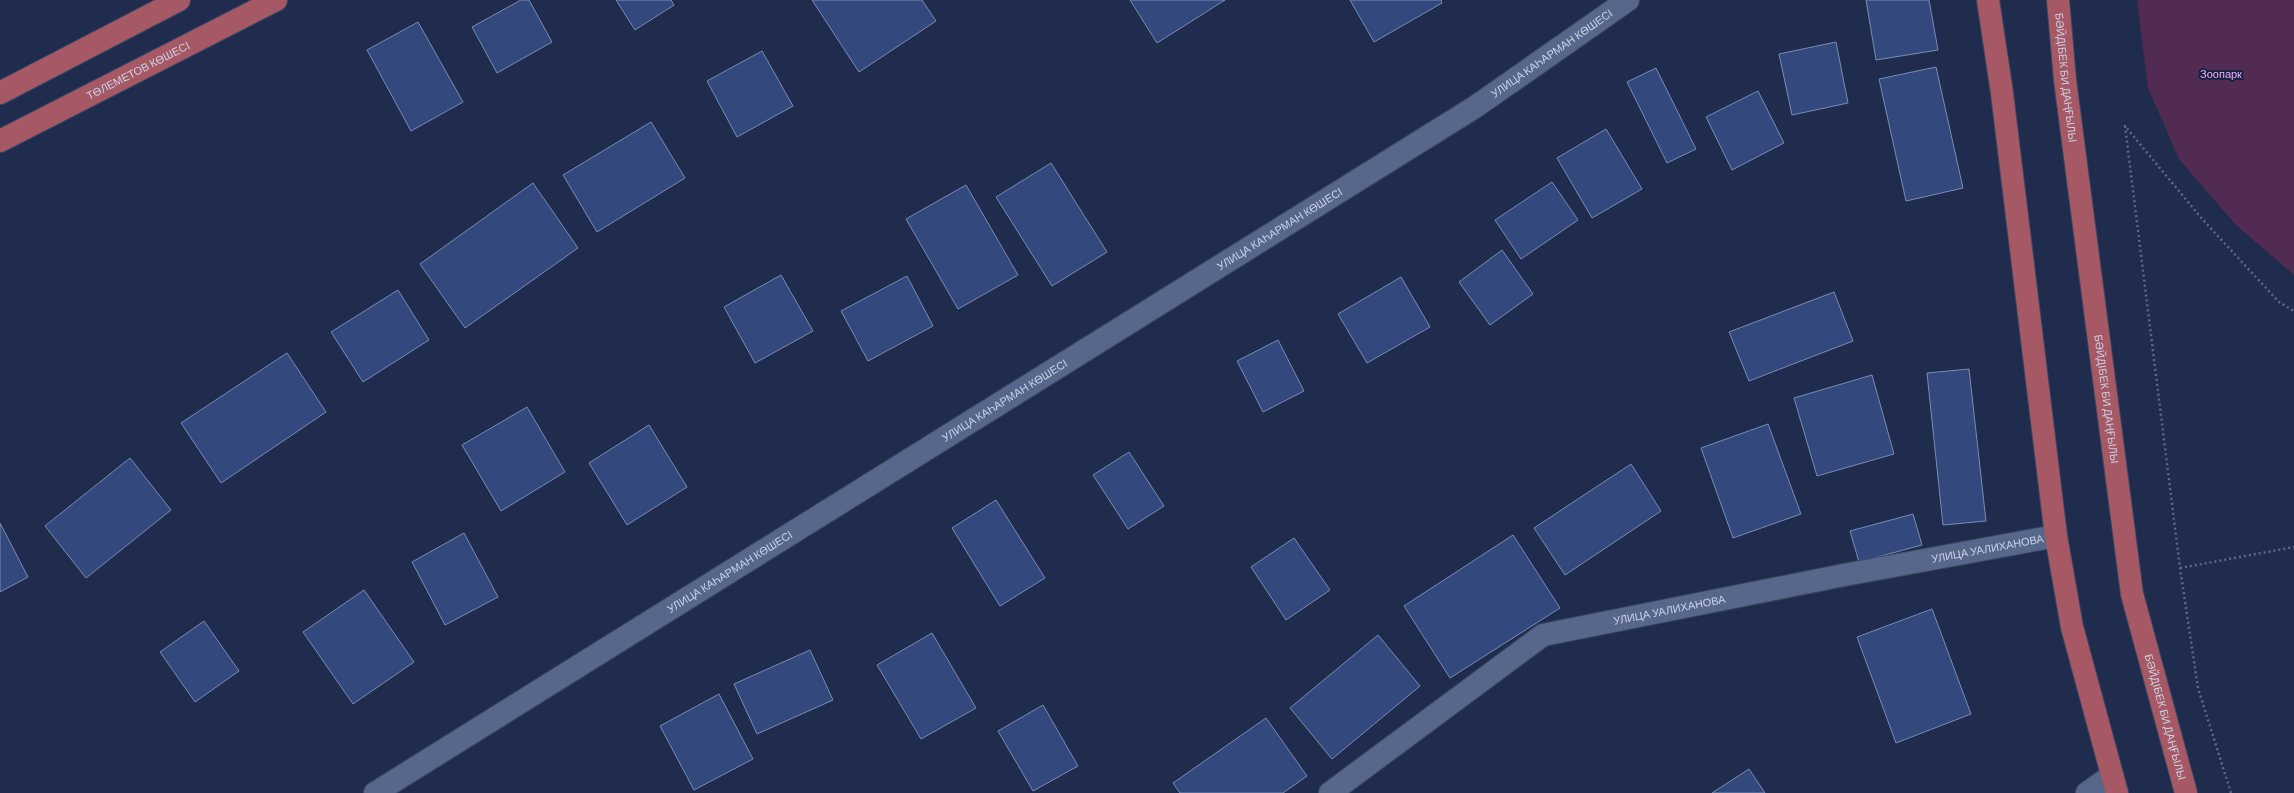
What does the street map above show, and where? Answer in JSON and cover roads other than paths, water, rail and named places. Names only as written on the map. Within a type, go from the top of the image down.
[{"type":"main road","points":[[0,93],[179,0]]},
{"type":"main road","name":"ТӨЛЕМЕТОВ КӨШЕСІ","points":[[0,140],[276,0]]},
{"type":"main road","points":[[1988,0],[2004,109],[2056,536],[2072,627],[2114,785]]},
{"type":"main road","name":"БӘЙДІБЕК БИ ДАҢҒЫЛЫ","points":[[2058,0],[2064,80],[2132,594],[2186,793]]},
{"type":"street","name":"УЛИЦА КАҺАРМАН КӨШЕСІ","points":[[375,793],[1475,107],[1628,0]]},
{"type":"street","name":"УЛИЦА УАЛИХАНОВА","points":[[1330,793],[1543,635],[1844,575],[2056,536]]},
{"type":"street","points":[[2087,793],[2114,785]]},
{"type":"park label","name":"Зоопарк","points":[[2221,74]]}]
